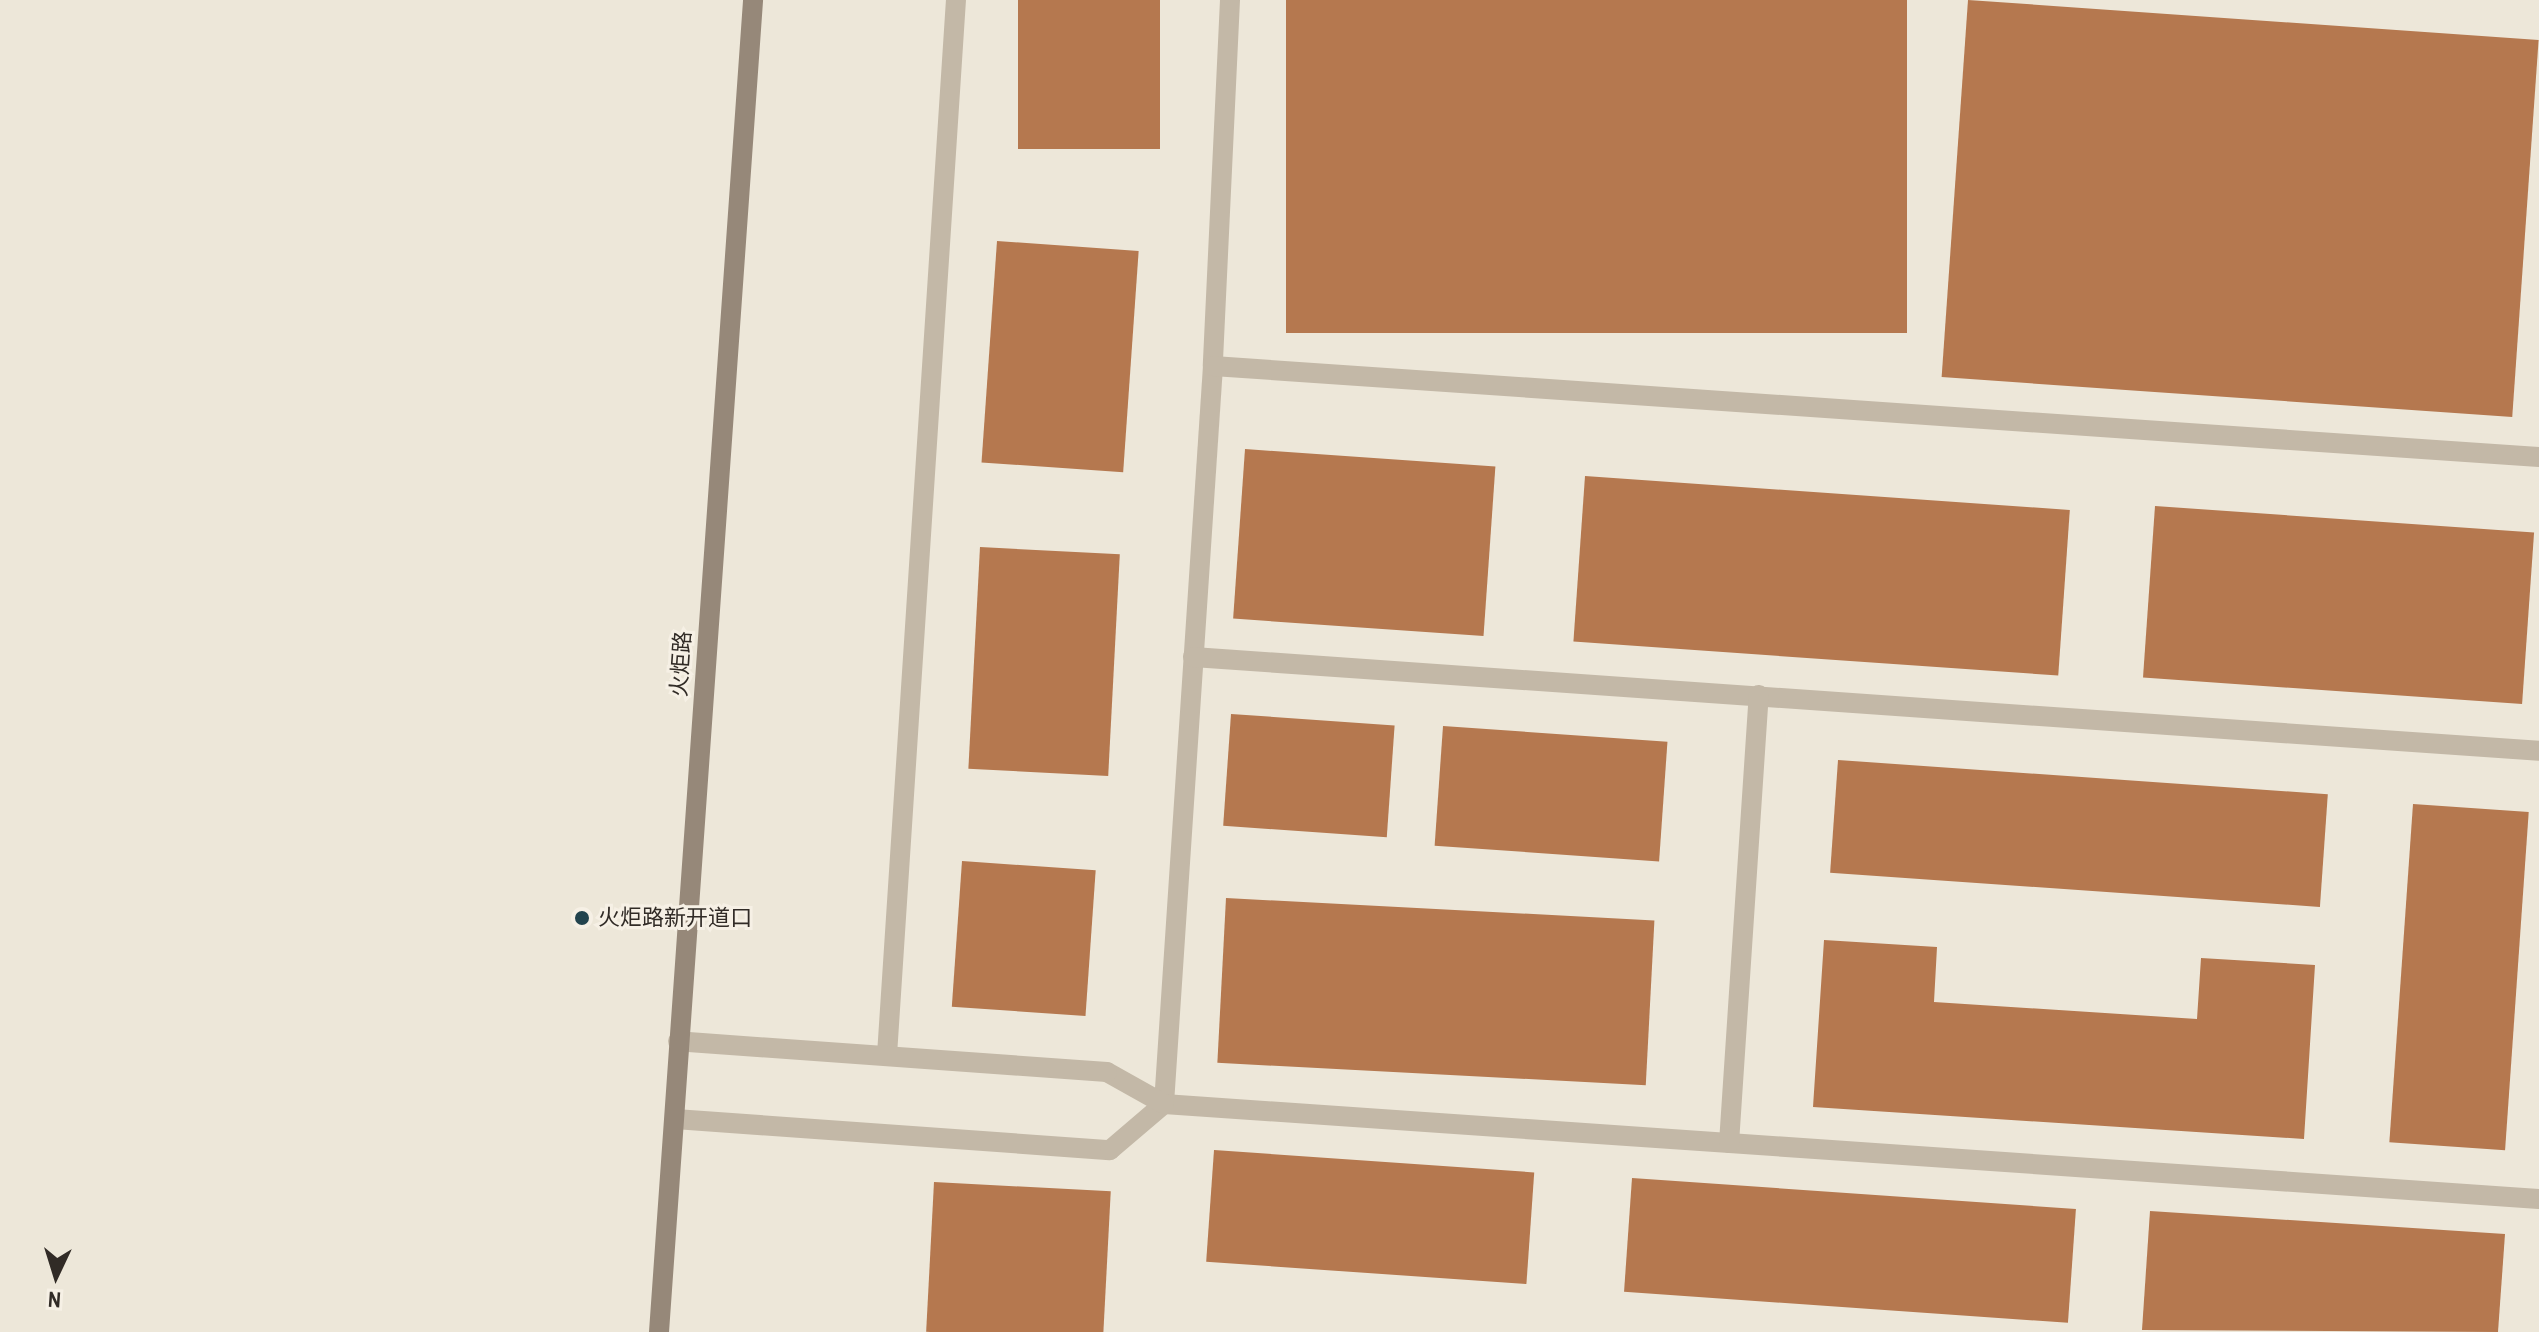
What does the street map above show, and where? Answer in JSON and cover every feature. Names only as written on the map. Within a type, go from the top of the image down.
[{"type":"main road","name":"火炬路","points":[[659,1332],[753,0]]},
{"type":"lane","points":[[887,1055],[956,0]]},
{"type":"lane","points":[[675,1119],[1110,1150],[1164,1104],[1213,366],[1230,0]]},
{"type":"lane","points":[[1213,366],[2539,457]]},
{"type":"lane","points":[[1193,657],[2539,751]]},
{"type":"lane","points":[[1729,1143],[1759,695]]},
{"type":"lane","points":[[678,1041],[1107,1072],[1164,1104],[2539,1199]]},
{"type":"building","points":[[1018,0],[1160,0],[1160,149],[1018,149]]},
{"type":"building","points":[[1286,0],[1907,0],[1907,333],[1286,333]]},
{"type":"building","points":[[1968,0],[2539,40],[2512,417],[1942,377]]},
{"type":"building","points":[[997,241],[1139,251],[1123,472],[982,462]]},
{"type":"building","points":[[1245,449],[1495,467],[1484,636],[1233,619]]},
{"type":"building","points":[[1585,476],[2070,510],[2058,675],[1573,642]]},
{"type":"building","points":[[2155,506],[2534,533],[2522,704],[2143,678]]},
{"type":"building","points":[[980,547],[1120,554],[1108,776],[968,769]]},
{"type":"building","points":[[1231,714],[1395,725],[1387,837],[1223,826]]},
{"type":"building","points":[[1443,726],[1667,742],[1659,861],[1435,846]]},
{"type":"building","points":[[1838,760],[2328,794],[2320,907],[1830,873]]},
{"type":"building","points":[[2413,804],[2529,812],[2505,1150],[2389,1142]]},
{"type":"building","points":[[962,861],[1096,870],[1085,1016],[952,1007]]},
{"type":"building","points":[[1226,898],[1654,920],[1646,1085],[1217,1063]]},
{"type":"building","points":[[1824,940],[1937,947],[1934,1002],[2197,1019],[2201,958],[2315,965],[2304,1139],[1813,1107]]},
{"type":"building","points":[[1214,1150],[1534,1172],[1526,1284],[1206,1262]]},
{"type":"building","points":[[1632,1178],[2076,1209],[2068,1323],[1624,1292]]},
{"type":"building","points":[[934,1182],[1111,1191],[1103,1332],[926,1332]]},
{"type":"building","points":[[2150,1211],[2505,1234],[2498,1332],[2142,1330]]},
{"type":"place","name":"火炬路新开道口","points":[[582,918]]}]
